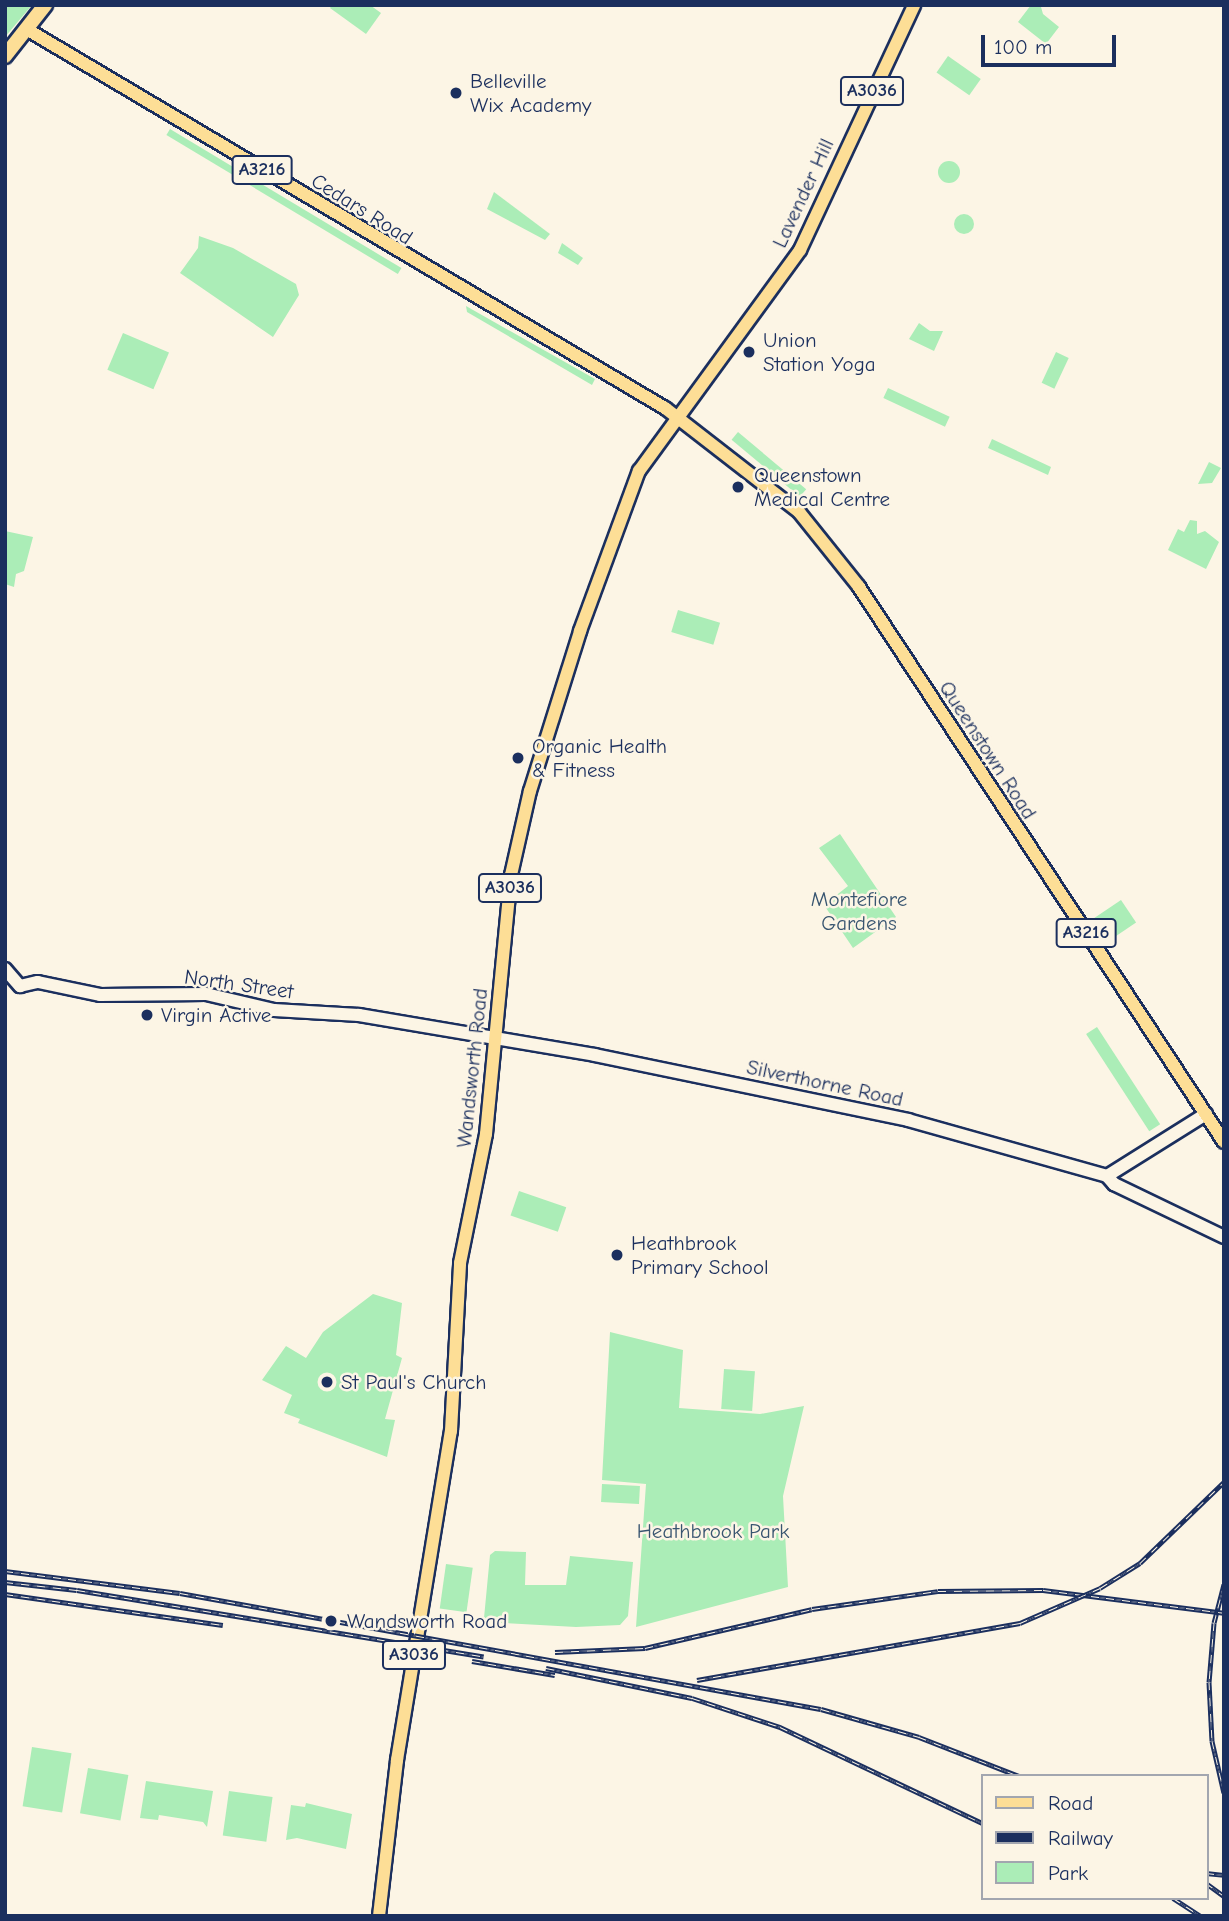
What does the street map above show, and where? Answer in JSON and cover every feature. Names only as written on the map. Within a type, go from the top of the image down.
[{"type":"highway","points":[[5,56],[45,5]]},
{"type":"main road","name":"Lavender Hill","points":[[678,417],[806,240],[915,5]]},
{"type":"main road","name":"Cedars Road","points":[[28,30],[678,417]]},
{"type":"main road","name":"Wandsworth Road","points":[[379,1916],[398,1748],[452,1431],[460,1263],[486,1134],[512,875],[535,776],[624,506],[643,462],[678,417]]},
{"type":"main road","name":"Queenstown Road","points":[[678,417],[819,532],[1224,1142]]},
{"type":"main road","name":"North Street","points":[[5,970],[20,986],[40,982],[100,995],[206,994],[274,1010],[359,1015],[495,1041]]},
{"type":"main road","name":"Silverthorne Road","points":[[495,1041],[595,1055],[908,1120],[1107,1176],[1224,1237]]},
{"type":"main road","points":[[1107,1176],[1128,1166],[1206,1114]]},
{"type":"main road","points":[[1128,1166],[1130,1182],[1138,1193]]},
{"type":"green space","points":[[5,5],[32,5],[5,37]]},
{"type":"green space","points":[[332,5],[370,5],[381,13],[366,34],[330,8]]},
{"type":"green space","points":[[1031,5],[1041,7],[1043,14],[1059,27],[1046,44],[1018,22]]},
{"type":"green space","points":[[948,56],[981,79],[969,95],[937,72]]},
{"type":"green space","points":[[170,129],[401,268],[398,274],[166,135]]},
{"type":"green space","points":[[949,161],[957,164],[960,172],[957,180],[949,183],[941,180],[938,172],[941,164]]},
{"type":"green space","points":[[494,192],[550,234],[545,240],[487,209]]},
{"type":"green space","points":[[964,214],[971,217],[974,224],[971,231],[964,234],[957,231],[954,224],[957,217]]},
{"type":"green space","points":[[199,236],[233,248],[296,284],[299,295],[273,337],[180,273],[198,248]]},
{"type":"green space","points":[[562,243],[583,258],[578,265],[558,253]]},
{"type":"green space","points":[[466,306],[595,379],[592,385],[467,312]]},
{"type":"green space","points":[[919,323],[930,331],[943,331],[934,351],[909,339]]},
{"type":"green space","points":[[123,333],[169,353],[153,389],[107,370]]},
{"type":"green space","points":[[1056,352],[1069,358],[1054,389],[1042,383]]},
{"type":"green space","points":[[888,388],[950,417],[945,427],[883,398]]},
{"type":"green space","points":[[738,432],[806,489],[800,497],[732,440]]},
{"type":"green space","points":[[992,439],[1051,467],[1048,475],[988,448]]},
{"type":"green space","points":[[1209,462],[1221,468],[1212,483],[1198,484]]},
{"type":"green space","points":[[1190,520],[1197,521],[1197,534],[1205,531],[1219,542],[1206,569],[1168,550],[1178,529],[1184,532]]},
{"type":"green space","points":[[5,531],[33,537],[24,571],[16,574],[14,587],[5,584]]},
{"type":"green space","points":[[678,610],[720,623],[713,645],[671,632]]},
{"type":"green space","name":"Montefiore Gardens","points":[[840,834],[896,917],[853,948],[824,905],[848,886],[819,848]]},
{"type":"green space","points":[[1121,900],[1136,922],[1108,941],[1093,919]]},
{"type":"green space","points":[[1097,1027],[1160,1124],[1149,1131],[1086,1034]]},
{"type":"green space","points":[[519,1191],[566,1207],[558,1232],[511,1216]]},
{"type":"green space","points":[[373,1294],[402,1303],[396,1355],[402,1358],[385,1419],[395,1420],[387,1457],[298,1423],[300,1419],[284,1413],[292,1395],[262,1380],[286,1346],[306,1358],[323,1332]]},
{"type":"green space","name":"Heathbrook Park","points":[[610,1332],[683,1350],[679,1408],[760,1414],[804,1406],[783,1496],[788,1587],[636,1627],[646,1484],[602,1480]]},
{"type":"green space","points":[[724,1369],[755,1371],[752,1411],[721,1409]]},
{"type":"green space","points":[[602,1484],[640,1486],[639,1504],[601,1502]]},
{"type":"green space","points":[[495,1551],[526,1552],[525,1585],[566,1585],[570,1556],[633,1562],[628,1616],[620,1625],[576,1627],[488,1622],[484,1618],[490,1555]]},
{"type":"green space","points":[[446,1564],[473,1568],[466,1612],[440,1609]]},
{"type":"green space","points":[[32,1747],[72,1753],[62,1813],[23,1806]]},
{"type":"green space","points":[[88,1768],[128,1775],[120,1820],[80,1813]]},
{"type":"green space","points":[[146,1781],[213,1791],[207,1827],[203,1822],[159,1815],[158,1820],[140,1818]]},
{"type":"green space","points":[[229,1791],[273,1797],[266,1842],[223,1836]]},
{"type":"green space","points":[[306,1803],[352,1814],[346,1849],[297,1838],[286,1840],[291,1805],[305,1807]]},
{"type":"railway","points":[[697,1680],[1020,1623],[1100,1588],[1140,1563],[1224,1482]]},
{"type":"railway","points":[[5,1571],[180,1593],[821,1709],[919,1737],[1014,1774]]},
{"type":"railway","points":[[5,1582],[77,1590],[484,1657]]},
{"type":"railway","points":[[1224,1584],[1214,1623],[1209,1682],[1212,1741],[1224,1793]]},
{"type":"railway","points":[[555,1652],[645,1648],[812,1609],[938,1591],[1043,1590],[1224,1613]]},
{"type":"railway","points":[[5,1594],[223,1625]]},
{"type":"railway","points":[[472,1661],[555,1675]]},
{"type":"railway","points":[[546,1668],[692,1698],[780,1727],[981,1823]]},
{"type":"railway","points":[[1208,1873],[1224,1875]]},
{"type":"railway","points":[[1208,1884],[1224,1896]]},
{"type":"railway","points":[[1176,1900],[1201,1916]]},
{"type":"place","name":"Belleville Wix Academy","points":[[456,93]]},
{"type":"place","name":"Union Station Yoga","points":[[749,352]]},
{"type":"place","name":"Queenstown Medical Centre","points":[[738,487]]},
{"type":"place","name":"Organic Health & Fitness","points":[[518,758]]},
{"type":"place","name":"Virgin Active","points":[[147,1015]]},
{"type":"place","name":"Heathbrook Primary School","points":[[617,1255]]},
{"type":"place","name":"St Paul's Church","points":[[327,1382]]},
{"type":"place","name":"Wandsworth Road","points":[[331,1621]]}]
